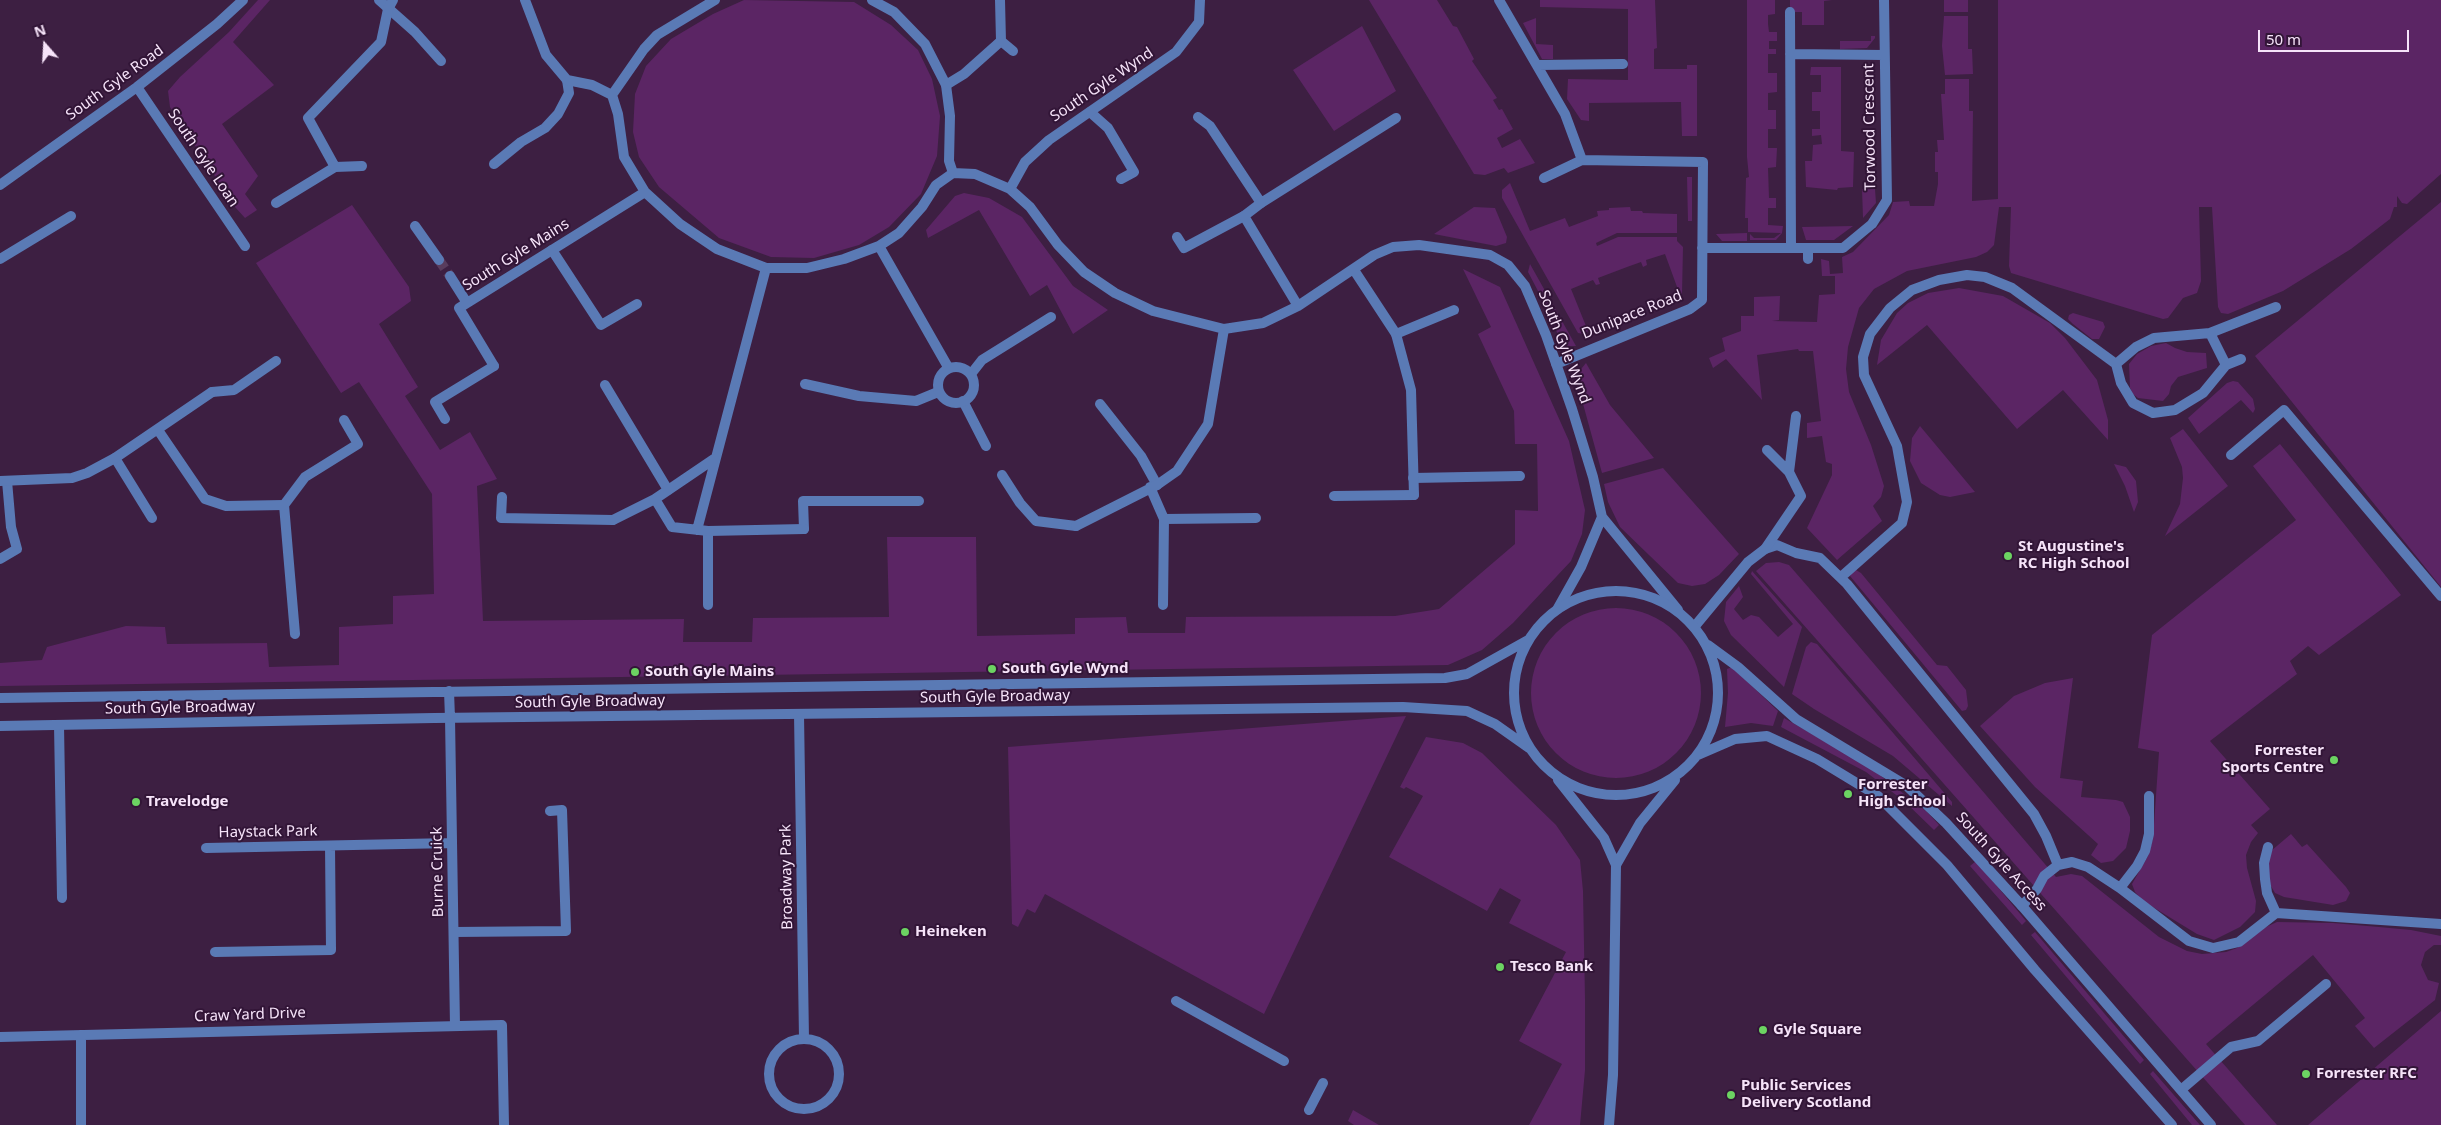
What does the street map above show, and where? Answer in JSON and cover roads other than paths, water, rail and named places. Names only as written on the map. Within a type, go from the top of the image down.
[{"type":"street","name":"South Gyle Road","points":[[0,184],[137,86],[217,24],[243,0]]},
{"type":"street","points":[[378,0],[390,5],[441,61]]},
{"type":"street","points":[[494,164],[521,142],[545,128],[558,114],[569,93],[567,80],[546,55],[524,0]]},
{"type":"street","points":[[612,95],[644,49],[658,35],[715,0]]},
{"type":"street","points":[[567,80],[592,85],[612,95],[618,114],[624,157],[645,192],[680,224],[717,249],[766,268],[807,268],[844,259],[878,246],[899,233],[922,207],[936,184],[953,174],[949,161],[950,116],[946,85],[926,44],[894,12],[872,0]]},
{"type":"street","points":[[1000,0],[1001,41],[1013,51]]},
{"type":"street","name":"South Gyle Wynd","points":[[1010,189],[1024,162],[1049,140],[1176,52],[1199,22],[1200,0]]},
{"type":"street","points":[[1499,0],[1565,114],[1582,160],[1544,178]]},
{"type":"street","name":"Torwood Crescent","points":[[1702,248],[1843,248],[1872,224],[1887,200],[1884,0]]},
{"type":"street","points":[[335,166],[308,118],[381,42],[390,5]]},
{"type":"street","points":[[1790,12],[1791,248]]},
{"type":"street","points":[[946,85],[964,74],[1001,41]]},
{"type":"street","name":"Torwood Crescent","points":[[1790,54],[1884,55]]},
{"type":"street","points":[[1538,65],[1623,64]]},
{"type":"street","name":"South Gyle Loan","points":[[137,86],[245,246]]},
{"type":"street","points":[[1090,112],[1108,128],[1134,172],[1121,179]]},
{"type":"street","points":[[1198,117],[1210,126],[1261,203]]},
{"type":"street","points":[[1178,237],[1184,248],[1244,216],[1261,203],[1396,118]]},
{"type":"street","name":"Dunipace Road","points":[[1556,364],[1690,309],[1702,300],[1703,162],[1582,160]]},
{"type":"street","points":[[276,203],[335,166],[362,166]]},
{"type":"street","name":"South Gyle Wynd","points":[[953,174],[974,174],[1010,189],[1030,207],[1058,245],[1084,272],[1115,294],[1153,311],[1224,329],[1264,323],[1298,306],[1374,255],[1393,247],[1419,245],[1490,255],[1508,265],[1525,286],[1556,364],[1593,477],[1602,517],[1678,610]]},
{"type":"street","name":"South Gyle Mains","points":[[445,420],[435,402],[494,366],[459,308],[645,192]]},
{"type":"street","points":[[0,259],[71,216]]},
{"type":"street","points":[[1244,216],[1298,306]]},
{"type":"street","points":[[415,226],[439,260]]},
{"type":"street","points":[[878,246],[948,367]]},
{"type":"street","points":[[1808,248],[1808,259]]},
{"type":"street","points":[[552,250],[602,325],[637,304]]},
{"type":"street","points":[[708,605],[702,530],[714,459],[766,268]]},
{"type":"street","points":[[1334,496],[1414,495],[1411,390],[1396,334],[1354,270]]},
{"type":"street","points":[[1840,578],[1902,523],[1906,502],[1897,446],[1864,375],[1863,357],[1870,334],[1890,308],[1912,290],[1939,280],[1967,275],[1985,277],[2012,288],[2116,364],[2120,383],[2133,403],[2154,413],[2176,410],[2203,393],[2226,365],[2242,359]]},
{"type":"street","points":[[450,276],[467,303]]},
{"type":"street","points":[[2116,364],[2136,347],[2154,338],[2210,333],[2276,307]]},
{"type":"street","points":[[1396,334],[1454,310]]},
{"type":"street","points":[[971,374],[982,360],[1051,317]]},
{"type":"street","points":[[1002,474],[1020,504],[1036,521],[1076,526],[1154,486],[1177,471],[1208,424],[1224,329]]},
{"type":"street","points":[[2210,333],[2226,365]]},
{"type":"street","points":[[0,559],[17,549],[3,481],[72,478],[115,458],[212,392],[234,390],[276,361]]},
{"type":"street","points":[[957,366],[965,368],[971,374],[974,384],[972,394],[964,402],[954,403],[945,400],[938,392],[937,383],[941,374],[948,367],[957,366]]},
{"type":"street","points":[[605,384],[668,490]]},
{"type":"street","points":[[805,384],[860,396],[916,401],[938,392]]},
{"type":"street","points":[[964,402],[986,446]]},
{"type":"street","points":[[1100,404],[1141,456],[1154,486],[1164,519],[1163,605]]},
{"type":"street","points":[[2231,455],[2284,410],[2441,596]]},
{"type":"street","points":[[1789,472],[1796,416]]},
{"type":"street","points":[[295,634],[284,504],[305,476],[358,444],[344,420]]},
{"type":"street","points":[[158,430],[206,499],[226,506],[284,504]]},
{"type":"street","points":[[1695,626],[1748,562],[1765,549],[1801,496],[1789,472],[1767,450]]},
{"type":"street","points":[[115,458],[152,518]]},
{"type":"street","points":[[502,497],[502,518],[613,520],[655,499],[714,459]]},
{"type":"street","points":[[1413,478],[1520,476]]},
{"type":"street","points":[[655,499],[672,527],[702,530],[804,529],[803,501],[919,501]]},
{"type":"street","points":[[1558,608],[1581,567],[1602,517]]},
{"type":"street","points":[[1164,519],[1256,518]]},
{"type":"street","points":[[1765,549],[1777,545],[1796,553],[1820,558],[1840,578],[2034,814],[2058,865]]},
{"type":"street","points":[[1609,1125],[1613,1075],[1616,866],[1604,838],[1529,748],[1518,722],[1513,694],[1517,666],[1528,640],[1541,622],[1558,608],[1587,594],[1619,590],[1650,596],[1678,610],[1695,626],[1708,645],[1718,672],[1719,701],[1713,730],[1698,755],[1679,774],[1640,823],[1616,866]]},
{"type":"street","name":"South Gyle Broadway","points":[[0,698],[1445,678],[1467,674],[1528,640]]},
{"type":"street","name":"South Gyle Access","points":[[1708,645],[1738,667],[1796,719],[1908,786],[2022,906],[2182,1089],[2211,1125]]},
{"type":"street","points":[[449,692],[450,718]]},
{"type":"street","name":"South Gyle Broadway","points":[[0,726],[450,718],[1447,708],[1467,711],[1495,724],[1529,748]]},
{"type":"street","name":"Broadway Park","points":[[799,714],[804,1039]]},
{"type":"street","name":"Burne Cruick","points":[[450,718],[455,1026]]},
{"type":"street","points":[[59,725],[62,898]]},
{"type":"street","points":[[1698,755],[1735,739],[1767,736],[1817,759],[1878,796],[1947,864],[2035,970],[2172,1125]]},
{"type":"street","points":[[1552,774],[1576,788],[1603,795],[1630,795],[1656,788],[1679,774]]},
{"type":"street","points":[[2120,888],[2137,866],[2145,851],[2149,834],[2149,796]]},
{"type":"street","points":[[454,932],[566,930],[562,810],[550,811]]},
{"type":"street","name":"Haystack Park","points":[[206,848],[452,843]]},
{"type":"street","name":"Haystack Park","points":[[215,952],[331,950],[330,846]]},
{"type":"street","points":[[2268,848],[2264,863],[2265,879],[2267,893],[2276,913]]},
{"type":"street","points":[[2022,906],[2037,889],[2044,876],[2058,865],[2072,862],[2088,867],[2120,888],[2189,941],[2213,948],[2239,942],[2276,913],[2441,924]]},
{"type":"street","points":[[2182,1089],[2231,1047],[2258,1041],[2326,984]]},
{"type":"street","points":[[1176,1001],[1284,1061]]},
{"type":"street","name":"Craw Yard Drive","points":[[0,1037],[502,1025],[504,1125]]},
{"type":"street","points":[[81,1035],[81,1125]]},
{"type":"street","points":[[804,1039],[816,1041],[827,1047],[835,1057],[839,1068],[839,1080],[831,1096],[816,1107],[804,1110],[782,1102],[774,1092],[769,1070],[772,1061],[781,1048],[794,1041],[804,1039]]},
{"type":"street","points":[[1308,1110],[1323,1083]]},
{"type":"tunnel","points":[[439,260],[450,276]]},
{"type":"place","name":"St Augustine's RC High School","points":[[2008,556]]},
{"type":"place","name":"South Gyle Wynd","points":[[992,669]]},
{"type":"place","name":"South Gyle Mains","points":[[635,672]]},
{"type":"place","name":"Forrester Sports Centre","points":[[2334,760]]},
{"type":"place","name":"Forrester High School","points":[[1848,794]]},
{"type":"place","name":"Travelodge","points":[[136,802]]},
{"type":"place","name":"Heineken","points":[[905,932]]},
{"type":"place","name":"Tesco Bank","points":[[1500,967]]},
{"type":"place","name":"Gyle Square","points":[[1763,1030]]},
{"type":"place","name":"Forrester RFC","points":[[2306,1074]]},
{"type":"place","name":"Public Services Delivery Scotland","points":[[1731,1095]]}]
